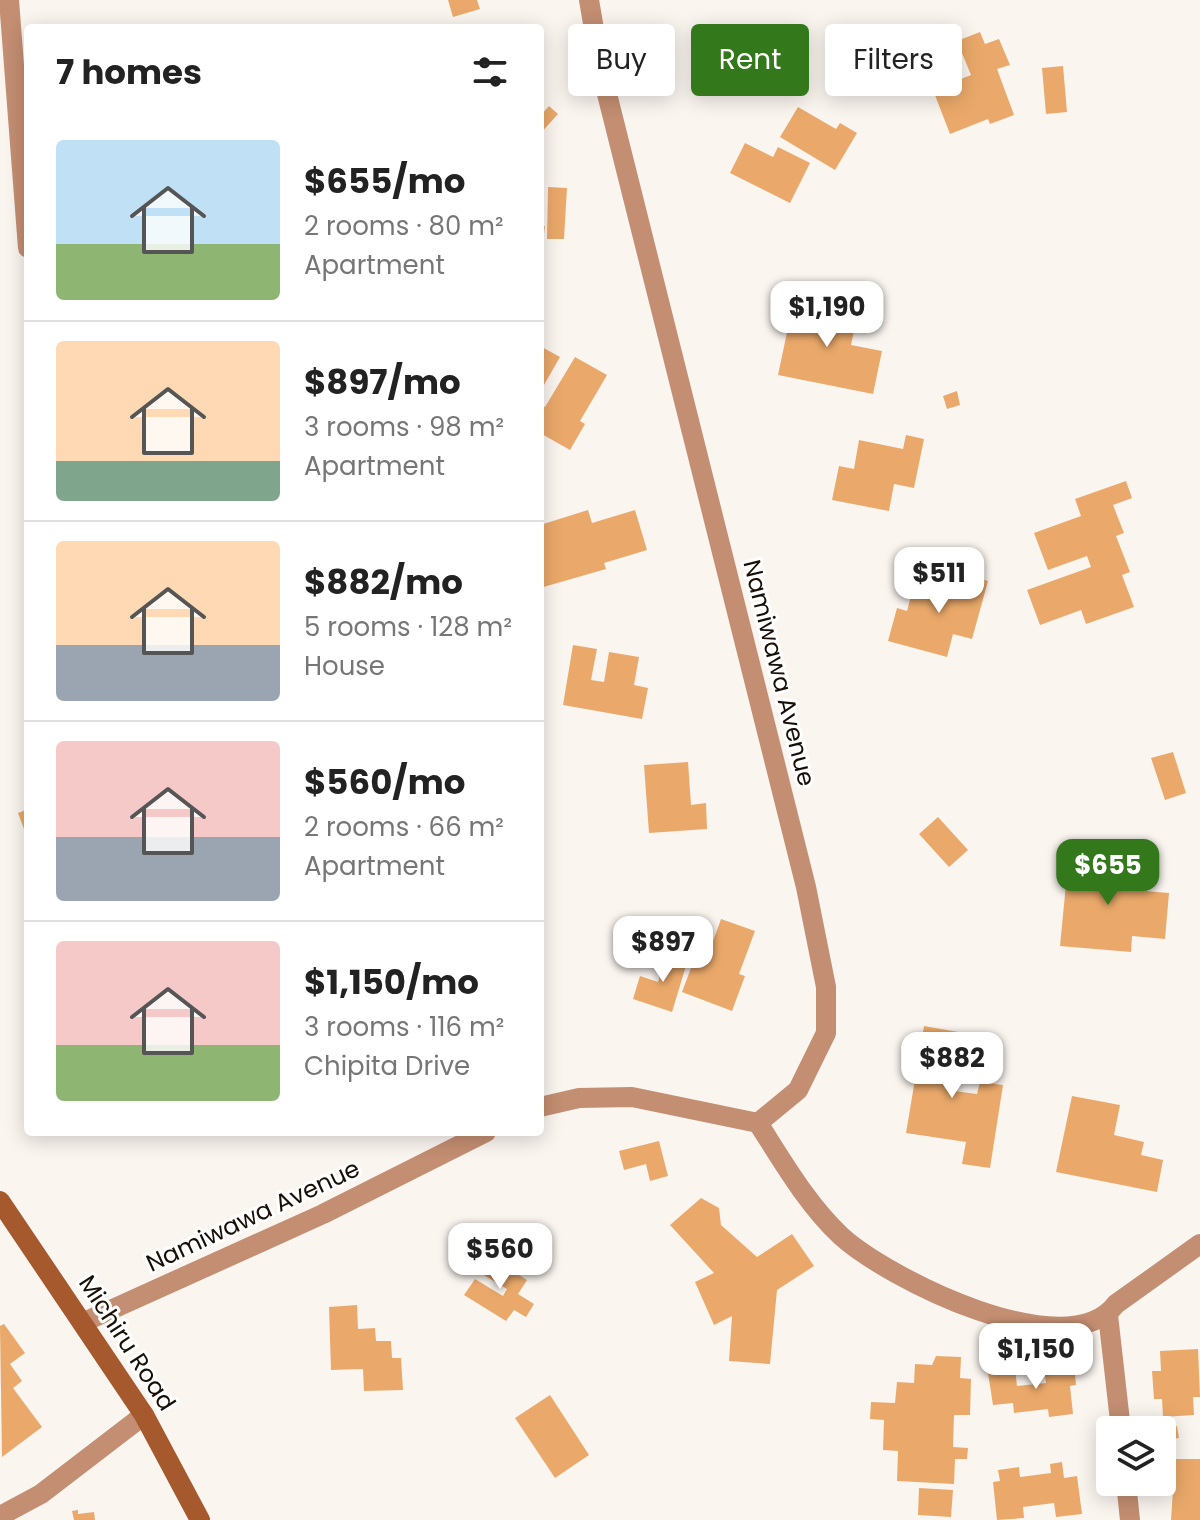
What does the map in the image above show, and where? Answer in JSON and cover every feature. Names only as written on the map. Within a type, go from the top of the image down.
[{"type":"street","points":[[9,0],[24,196]]},
{"type":"street","name":"Namiwawa Avenue","points":[[589,0],[601,70],[806,887],[826,987],[826,1033],[798,1090],[758,1123]]},
{"type":"street","points":[[544,1106],[579,1098],[632,1097],[758,1123],[795,1182],[841,1236],[901,1278],[963,1307],[1030,1325],[1076,1324],[1108,1315],[1116,1304],[1200,1244]]},
{"type":"street","name":"Namiwawa Avenue","points":[[84,1322],[323,1214],[478,1136]]},
{"type":"street","name":"Michiru Road","points":[[0,1201],[144,1415],[200,1520]]},
{"type":"street","points":[[1108,1315],[1119,1416]]},
{"type":"street","points":[[0,1516],[41,1494],[144,1415]]},
{"type":"street","points":[[1127,1496],[1130,1520]]},
{"type":"building","points":[[448,0],[477,0],[480,9],[453,17]]},
{"type":"building","points":[[980,32],[985,44],[999,39],[1010,65],[997,69],[1014,115],[990,124],[988,119],[950,134],[935,96],[962,96],[962,79],[971,75],[962,53],[962,39]]},
{"type":"building","points":[[1063,66],[1067,112],[1046,114],[1042,68]]},
{"type":"building","points":[[549,106],[558,114],[544,130],[544,112]]},
{"type":"building","points":[[798,107],[836,129],[840,123],[857,133],[835,170],[780,137]]},
{"type":"building","points":[[745,143],[773,157],[778,147],[810,163],[790,203],[730,173]]},
{"type":"building","points":[[548,187],[567,188],[564,239],[547,239]]},
{"type":"building","points":[[794,299],[858,312],[851,345],[882,351],[873,394],[778,375]]},
{"type":"building","points":[[544,348],[560,357],[544,385]]},
{"type":"building","points":[[575,357],[607,375],[580,421],[585,424],[570,450],[544,435],[545,407]]},
{"type":"building","points":[[957,391],[960,405],[947,409],[943,396]]},
{"type":"building","points":[[906,435],[924,439],[914,488],[894,484],[889,511],[832,500],[839,466],[854,469],[859,440],[903,449]]},
{"type":"building","points":[[1126,481],[1132,498],[1113,505],[1124,533],[1116,536],[1130,572],[1122,575],[1134,607],[1086,624],[1081,610],[1040,625],[1027,590],[1091,567],[1087,556],[1048,570],[1034,533],[1081,516],[1075,499]]},
{"type":"building","points":[[588,510],[592,523],[635,510],[647,550],[604,563],[606,569],[544,587],[544,524]]},
{"type":"building","points":[[957,572],[988,581],[972,639],[953,634],[947,657],[888,641],[897,608],[907,611],[915,581],[951,591]]},
{"type":"building","points":[[573,645],[597,649],[591,680],[604,682],[609,652],[639,657],[634,685],[648,688],[642,719],[563,705]]},
{"type":"building","points":[[1173,752],[1186,793],[1165,800],[1151,758]]},
{"type":"building","points":[[688,762],[691,805],[706,803],[707,829],[649,833],[644,765]]},
{"type":"building","points":[[24,811],[24,829],[18,813]]},
{"type":"building","points":[[938,817],[968,850],[949,867],[919,834]]},
{"type":"building","points":[[1081,840],[1113,843],[1109,888],[1169,893],[1165,939],[1132,936],[1131,952],[1060,946],[1066,884],[1077,885]]},
{"type":"building","points":[[721,919],[755,931],[739,974],[745,976],[732,1011],[682,992],[694,960],[705,964]]},
{"type":"building","points":[[667,952],[688,959],[672,1012],[633,999],[640,976],[658,982]]},
{"type":"building","points":[[924,1026],[964,1033],[954,1091],[977,1094],[980,1082],[1003,1085],[990,1168],[962,1164],[966,1142],[906,1133]]},
{"type":"building","points":[[1072,1096],[1120,1105],[1114,1135],[1144,1142],[1141,1155],[1163,1160],[1157,1192],[1056,1172]]},
{"type":"building","points":[[659,1141],[668,1176],[650,1181],[646,1164],[624,1170],[619,1151]]},
{"type":"building","points":[[701,1198],[719,1208],[721,1225],[757,1257],[792,1234],[814,1266],[777,1290],[770,1364],[729,1361],[732,1316],[714,1325],[695,1282],[714,1273],[670,1225]]},
{"type":"building","points":[[487,1255],[527,1280],[518,1294],[534,1304],[526,1317],[514,1310],[506,1321],[464,1295],[475,1279],[503,1296],[507,1289],[477,1271]]},
{"type":"building","points":[[357,1305],[358,1329],[375,1328],[376,1341],[391,1341],[392,1358],[401,1358],[403,1390],[364,1391],[363,1369],[331,1370],[329,1307]]},
{"type":"building","points":[[4,1324],[25,1353],[10,1364],[22,1381],[13,1388],[42,1427],[2,1457],[0,1326]]},
{"type":"building","points":[[1198,1349],[1200,1397],[1193,1397],[1194,1415],[1163,1416],[1162,1399],[1154,1399],[1152,1371],[1161,1371],[1160,1351]]},
{"type":"building","points":[[936,1356],[961,1357],[960,1378],[971,1379],[970,1415],[954,1415],[953,1447],[968,1448],[967,1459],[955,1459],[954,1484],[897,1481],[898,1451],[883,1450],[884,1420],[870,1419],[871,1402],[895,1403],[897,1382],[914,1383],[915,1364],[932,1365]]},
{"type":"building","points":[[1074,1364],[1076,1385],[1070,1386],[1073,1414],[1049,1417],[1048,1409],[1014,1413],[1013,1403],[993,1405],[988,1373],[1015,1369],[1017,1386],[1046,1383],[1044,1368]]},
{"type":"building","points":[[550,1395],[589,1455],[555,1478],[515,1418]]},
{"type":"building","points":[[1176,1459],[1200,1459],[1200,1520],[1171,1520],[1173,1496],[1176,1496]]},
{"type":"building","points":[[1062,1462],[1064,1478],[1077,1476],[1082,1514],[1056,1517],[1054,1503],[1023,1507],[1024,1518],[997,1520],[993,1482],[1000,1481],[998,1470],[1019,1467],[1020,1477],[1051,1473],[1050,1464]]},
{"type":"building","points":[[919,1488],[953,1490],[951,1517],[918,1515]]},
{"type":"building","points":[[78,1510],[78,1514],[94,1512],[95,1520],[74,1520],[72,1511]]}]
